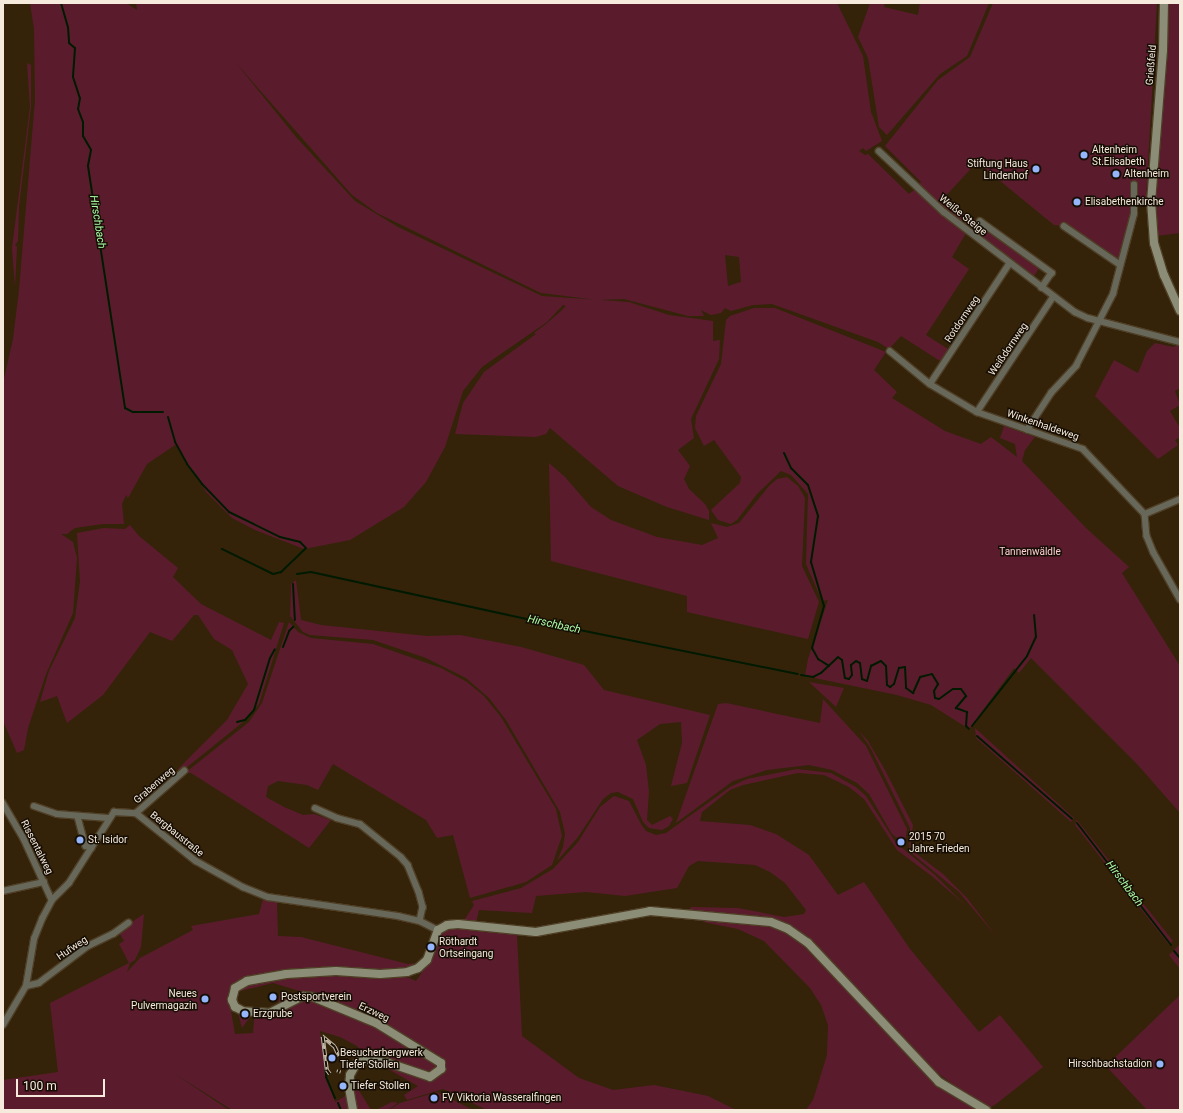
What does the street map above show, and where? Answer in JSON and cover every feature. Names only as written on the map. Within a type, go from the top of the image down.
[{"type":"street","name":"Grießfeld","points":[[1164,3],[1163,50],[1151,201],[1154,243],[1164,275],[1180,311]]},
{"type":"street","name":"Weiße Steige","points":[[879,151],[944,212],[1009,264],[1053,297],[1081,315],[1170,341],[1180,342]]},
{"type":"street","points":[[1027,430],[1051,393],[1069,376],[1113,294],[1119,264],[1134,214],[1134,185]]},
{"type":"street","name":"Weiße Steige","points":[[980,222],[1052,273],[1042,288]]},
{"type":"street","points":[[1064,226],[1119,264]]},
{"type":"street","name":"Rotdornweg","points":[[930,384],[1009,264]]},
{"type":"street","name":"Weißdornweg","points":[[977,412],[1053,297]]},
{"type":"street","name":"Winkenhaldeweg","points":[[890,351],[930,384],[977,412],[1083,449],[1145,514]]},
{"type":"street","points":[[1180,499],[1145,514],[1147,536],[1154,552],[1180,599]]},
{"type":"street","name":"Grabenweg","points":[[136,813],[184,771]]},
{"type":"street","name":"Rissentalweg","points":[[3,802],[52,900]]},
{"type":"street","name":"Bergbaustraße","points":[[34,806],[57,814],[78,817],[108,818],[114,812],[136,813],[196,862],[250,890],[275,899],[420,921],[438,930]]},
{"type":"street","points":[[315,808],[337,818],[360,824],[401,857],[408,865],[419,892],[423,908],[420,921]]},
{"type":"street","points":[[78,817],[86,846],[92,848]]},
{"type":"street","points":[[3,1025],[26,986],[34,939],[52,900],[69,883],[92,848],[108,818]]},
{"type":"street","points":[[3,891],[44,882]]},
{"type":"street","points":[[438,930],[458,924],[536,932],[650,911],[771,922],[788,929],[808,943],[940,1082],[986,1110]]},
{"type":"street","name":"Hufweg","points":[[26,986],[39,983],[88,946],[113,934],[128,923]]},
{"type":"street","name":"Erzweg","points":[[353,1110],[349,1087],[350,1075],[356,1064],[363,1060],[386,1062],[430,1077],[441,1069],[441,1063],[376,1023],[313,997],[303,996],[274,1011],[257,1014],[235,1007],[232,994],[235,988],[247,981],[286,974],[336,971],[380,974],[407,972],[418,968],[427,960],[438,930]]},
{"type":"green space","points":[[30,3],[126,3],[137,10],[136,3],[837,3],[863,56],[871,112],[882,141],[866,151],[863,148],[859,151],[865,155],[868,154],[909,194],[914,190],[966,233],[952,257],[969,269],[926,335],[948,349],[940,361],[901,336],[889,349],[878,342],[772,304],[753,305],[731,311],[725,308],[721,313],[711,315],[701,310],[704,316],[688,316],[624,299],[599,300],[629,302],[669,315],[713,321],[713,341],[720,340],[719,359],[691,419],[694,438],[678,450],[690,466],[684,479],[689,489],[705,504],[709,511],[709,520],[667,507],[618,486],[550,428],[546,434],[536,437],[455,434],[463,403],[484,372],[536,334],[534,333],[566,306],[563,305],[547,322],[482,367],[463,391],[445,447],[426,482],[404,507],[350,540],[304,549],[255,530],[232,518],[206,492],[175,445],[147,464],[128,498],[126,495],[122,504],[124,524],[103,524],[75,528],[67,534],[61,534],[73,542],[77,558],[73,613],[46,674],[28,728],[24,750],[17,753],[3,721],[3,383],[13,339],[19,290],[35,100],[34,29]],"holes":[[[236,63],[352,195],[377,213],[541,293],[595,300],[542,296],[398,227],[355,201],[296,137]],[[725,255],[739,257],[741,282],[728,286]]]},
{"type":"green space","points":[[870,3],[885,3],[884,7],[918,15],[920,3],[989,3],[967,56],[940,74],[887,135],[879,127],[868,58],[858,37]]},
{"type":"green space","points":[[993,3],[1157,3],[1146,199],[1137,199],[1118,261],[1064,226],[1054,225],[977,162],[941,201],[976,220],[1040,267],[1032,279],[917,186],[921,182],[885,146],[938,80],[970,57]]},
{"type":"green space","points":[[1168,3],[1180,3],[1180,233],[1156,236],[1156,192],[1168,51]]},
{"type":"green space","points":[[27,63],[31,65],[31,107],[19,207],[18,241],[15,245],[17,247],[15,287],[12,248],[30,107]]},
{"type":"green space","name":"Tannenwäldle","points":[[754,308],[775,308],[886,352],[874,370],[897,392],[892,398],[945,431],[981,444],[991,437],[1017,457],[1015,444],[1000,438],[1004,426],[1035,437],[1025,450],[1022,461],[1086,528],[1129,567],[1122,573],[1180,666],[1180,813],[1137,764],[1031,658],[1019,673],[1014,668],[969,729],[931,705],[897,695],[805,676],[808,659],[828,600],[822,601],[806,564],[808,494],[791,475],[781,471],[757,494],[737,520],[731,524],[718,520],[711,510],[740,483],[741,477],[714,440],[704,446],[695,428],[696,416],[721,364],[726,320],[730,316]]},
{"type":"green space","points":[[1155,343],[1173,347],[1180,344],[1180,388],[1175,391],[1180,405],[1170,411],[1180,428],[1180,437],[1175,440],[1178,445],[1158,459],[1095,396],[1114,360],[1138,373],[1147,351]]},
{"type":"green space","points":[[549,463],[565,477],[591,507],[611,520],[657,537],[702,545],[718,538],[711,523],[727,527],[739,523],[769,486],[777,479],[787,477],[798,486],[805,498],[802,566],[819,602],[808,639],[687,612],[687,596],[551,561]]},
{"type":"green space","points":[[130,525],[139,536],[178,568],[173,577],[201,604],[271,640],[279,622],[284,623],[259,704],[243,722],[181,772],[178,769],[227,720],[248,684],[232,650],[214,639],[198,615],[194,615],[172,641],[150,632],[103,695],[67,723],[57,696],[40,702],[49,671],[75,618],[80,581],[77,533],[104,528],[125,529]]},
{"type":"green space","points":[[296,580],[301,620],[321,625],[427,636],[460,635],[521,647],[584,665],[604,690],[710,715],[687,783],[671,786],[682,743],[681,722],[660,724],[637,740],[646,765],[649,792],[647,820],[652,825],[670,816],[673,819],[669,826],[662,830],[649,828],[643,822],[633,799],[618,792],[611,793],[603,799],[578,837],[557,861],[563,847],[565,834],[560,812],[506,720],[489,698],[466,678],[426,658],[373,640],[310,635],[303,632],[290,616],[291,584]]},
{"type":"green space","points":[[289,622],[298,632],[311,638],[373,644],[441,668],[467,682],[484,696],[501,717],[556,809],[562,836],[552,865],[526,882],[470,898],[453,835],[437,838],[426,820],[333,764],[318,790],[307,785],[278,781],[268,786],[266,797],[284,807],[303,815],[314,814],[331,820],[309,848],[191,773],[185,773],[249,722],[262,703]]},
{"type":"green space","points":[[809,682],[844,688],[836,707]]},
{"type":"green space","points":[[823,699],[866,746],[907,829],[905,844],[892,834],[869,794],[857,783],[832,770],[809,765],[767,770],[733,781],[676,823],[718,704],[726,703],[820,723]]},
{"type":"green space","points":[[975,728],[1074,818],[1071,822],[976,738]]},
{"type":"green space","points":[[859,731],[868,741],[885,770],[913,825],[910,849],[943,874],[967,898],[996,936],[959,892],[909,851],[910,828],[870,747]]},
{"type":"green space","points":[[797,769],[831,773],[856,787],[866,796],[896,843],[935,875],[965,905],[933,877],[897,850],[864,799],[849,787],[824,775],[798,773],[743,785],[730,790],[702,812],[700,821],[750,825],[776,834],[809,855],[838,895],[864,882],[910,949],[979,1032],[1000,1015],[1043,1067],[996,1104],[989,1108],[973,1099],[928,1066],[828,958],[786,923],[760,916],[689,911],[691,907],[738,908],[784,917],[804,914],[806,910],[785,883],[770,872],[755,865],[698,861],[689,866],[677,888],[625,896],[586,892],[536,896],[532,913],[479,910],[476,923],[463,922],[474,905],[472,901],[521,888],[553,869],[578,842],[600,807],[614,796],[629,801],[646,831],[656,835],[666,833],[730,787],[747,779]]},
{"type":"green space","points":[[1077,820],[1173,941],[1169,945],[1075,825]]},
{"type":"green space","points":[[263,899],[277,901],[278,936],[301,937],[408,964],[414,963],[412,967],[405,969],[377,971],[333,969],[334,976],[381,979],[407,977],[416,981],[423,971],[422,969],[431,960],[440,934],[454,927],[517,935],[522,1036],[579,1078],[613,1090],[654,1085],[708,1096],[736,1110],[487,1110],[443,1089],[407,1100],[404,1095],[418,1086],[367,1057],[357,1046],[340,1037],[320,1031],[326,1074],[335,1102],[358,1089],[371,1110],[232,1110],[172,1072],[229,1110],[3,1110],[3,1080],[58,1072],[50,1003],[129,963],[119,944],[124,941],[118,931],[144,914],[141,947],[135,960],[130,963],[127,972],[140,958],[193,930],[191,926],[259,914]],"holes":[[[273,983],[306,993],[273,1016],[254,1019],[253,1033],[235,1034],[228,994]]]},
{"type":"green space","points":[[705,917],[770,925],[795,938],[942,1083],[979,1110],[806,1110],[813,1100],[827,1055],[828,1025],[821,1005],[810,988],[764,941],[738,929],[703,922]]},
{"type":"green space","points":[[1180,944],[1180,969],[1169,955]]},
{"type":"green space","points":[[280,992],[293,995],[278,1006]]},
{"type":"green space","points":[[1180,995],[1180,1110],[1147,1110],[1106,1066]]},
{"type":"green space","points":[[238,1013],[251,1016],[242,1028]]},
{"type":"green space","name":"FV Viktoria Wasseralfingen","points":[[437,1092],[473,1110],[389,1110],[400,1103]]},
{"type":"green space","points":[[392,1102],[398,1103],[388,1110],[376,1110]]},
{"type":"waterway","name":"Hirschbach","points":[[61,3],[68,27],[69,43],[75,48],[73,77],[80,98],[78,109],[83,122],[83,136],[91,150],[88,166],[125,408],[133,412],[163,412]]},
{"type":"waterway","name":"Hirschbach","points":[[168,417],[175,442],[187,464],[202,484],[229,512],[280,537],[300,542],[306,548],[281,572],[273,574],[222,549]]},
{"type":"waterway","points":[[784,453],[791,468],[808,485],[818,516],[811,562],[824,606],[812,648],[818,659],[829,666]]},
{"type":"waterway","name":"Hirschbach","points":[[297,574],[311,572],[535,621],[798,674]]},
{"type":"waterway","points":[[293,584],[295,620]]},
{"type":"waterway","points":[[972,726],[1027,656],[1036,637],[1034,615]]},
{"type":"waterway","points":[[283,647],[289,631],[293,627]]},
{"type":"waterway","points":[[237,722],[245,720],[254,710],[270,658],[275,649]]},
{"type":"waterway","name":"Hirschbach","points":[[801,675],[813,677],[821,673],[838,657],[842,660],[845,678],[849,679],[852,675],[851,665],[856,661],[860,663],[862,679],[867,681],[871,666],[881,661],[886,666],[887,685],[890,687],[894,684],[899,668],[905,667],[906,688],[913,693],[920,677],[932,674],[938,684],[934,691],[935,698],[939,699],[953,689],[961,689],[966,696],[956,708],[967,712],[966,726],[969,729]]},
{"type":"waterway","name":"Hirschbach","points":[[977,736],[1072,819]]},
{"type":"waterway","name":"Hirschbach","points":[[1077,823],[1171,945]]},
{"type":"waterway","name":"Hirschbach","points":[[1174,951],[1180,958]]},
{"type":"waterway","points":[[323,1040],[326,1077],[335,1098]]},
{"type":"waterway","points":[[338,1103],[341,1110]]},
{"type":"railway","points":[[322,1036],[335,1047],[339,1056]]},
{"type":"railway","points":[[323,1037],[327,1070],[330,1074]]},
{"type":"place","name":"Altenheim St.Elisabeth","points":[[1084,155]]},
{"type":"place","name":"Stiftung Haus Lindenhof","points":[[1036,169]]},
{"type":"place","name":"Altenheim","points":[[1116,174]]},
{"type":"place","name":"Elisabethenkirche","points":[[1077,202]]},
{"type":"place","name":"St. Isidor","points":[[80,840]]},
{"type":"place","name":"2015 70 Jahre Frieden","points":[[901,842]]},
{"type":"place","name":"Röthardt Ortseingang","points":[[431,947]]},
{"type":"place","name":"Postsportverein","points":[[273,997]]},
{"type":"place","name":"Neues Pulvermagazin","points":[[205,999]]},
{"type":"place","name":"Erzgrube","points":[[245,1014]]},
{"type":"place","name":"Besucherbergwerk Tiefer Stollen","points":[[332,1058]]},
{"type":"place","name":"Hirschbachstadion","points":[[1160,1064]]},
{"type":"place","name":"Tiefer Stollen","points":[[343,1086]]},
{"type":"place","name":"FV Viktoria Wasseralfingen","points":[[434,1098]]}]
